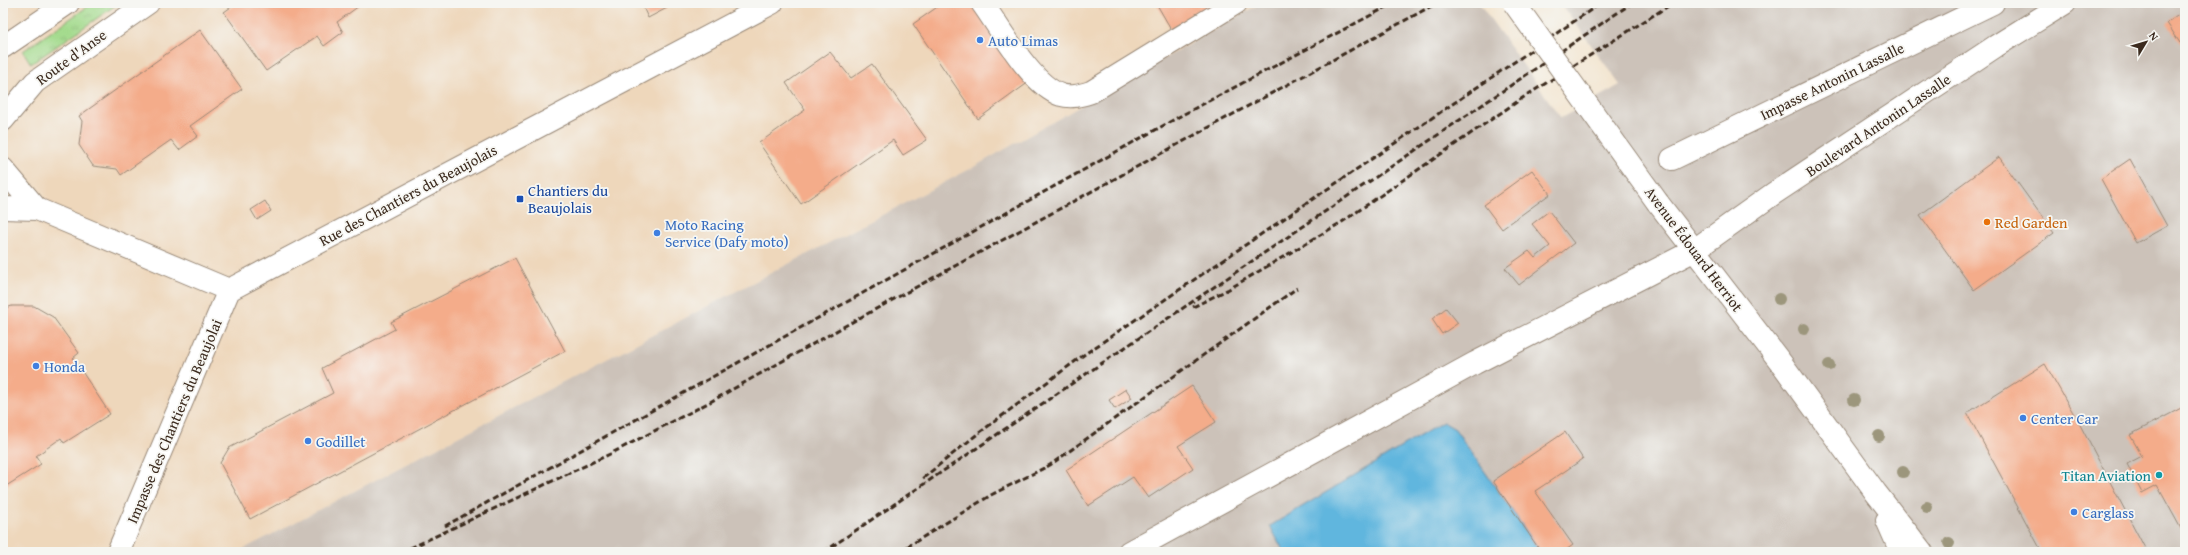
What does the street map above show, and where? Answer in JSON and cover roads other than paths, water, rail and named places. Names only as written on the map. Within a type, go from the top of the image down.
[{"type":"street","points":[[3,48],[68,3]]},
{"type":"street","name":"Route d'Anse","points":[[3,120],[35,82],[148,3]]},
{"type":"street","name":"Rue des Chantiers du Beaujolais","points":[[229,290],[772,3]]},
{"type":"street","points":[[982,3],[1037,80],[1049,90],[1062,95],[1075,96],[1091,92],[1236,3]]},
{"type":"street","name":"Avenue Édouard Herriot","points":[[1514,3],[1693,251],[1782,364],[1876,493],[1922,552]]},
{"type":"street","name":"Impasse Antonin Lassalle","points":[[1672,159],[1993,3]]},
{"type":"street","name":"Boulevard Antonin Lassalle","points":[[1129,552],[1468,367],[1693,251],[1774,194],[1996,46],[2065,3]]},
{"type":"street","points":[[3,169],[37,209]]},
{"type":"street","points":[[3,208],[37,209],[229,290]]},
{"type":"street","name":"Impasse des Chantiers du Beaujolai","points":[[118,552],[229,290]]},
{"type":"street","name":"Avenue Édouard Herriot","points":[[1876,493],[1901,552]]},
{"type":"water","points":[[1443,422],[1455,429],[1541,552],[1284,552],[1270,526]]},
{"type":"railway","points":[[445,526],[1184,114],[1394,3]]},
{"type":"railway","points":[[402,552],[610,454],[710,402],[843,327],[1437,3]]},
{"type":"railway","points":[[923,478],[975,436],[1085,354],[1601,3]]},
{"type":"railway","points":[[824,552],[1632,3]]},
{"type":"railway","points":[[1193,307],[1229,289],[1342,222],[1524,97],[1673,3]]},
{"type":"railway","points":[[899,552],[991,495],[1050,465],[1297,288]]},
{"type":"place","name":"Auto Limas","points":[[980,40]]},
{"type":"place","name":"Chantiers du Beaujolais","points":[[520,199]]},
{"type":"place","name":"Red Garden","points":[[1987,222]]},
{"type":"place","name":"Moto Racing Service (Dafy moto)","points":[[657,233]]},
{"type":"place","name":"Honda","points":[[36,366]]},
{"type":"place","name":"Center Car","points":[[2023,418]]},
{"type":"place","name":"Godillet","points":[[308,441]]},
{"type":"place","name":"Titan Aviation","points":[[2159,475]]},
{"type":"place","name":"Carglass","points":[[2074,512]]}]
